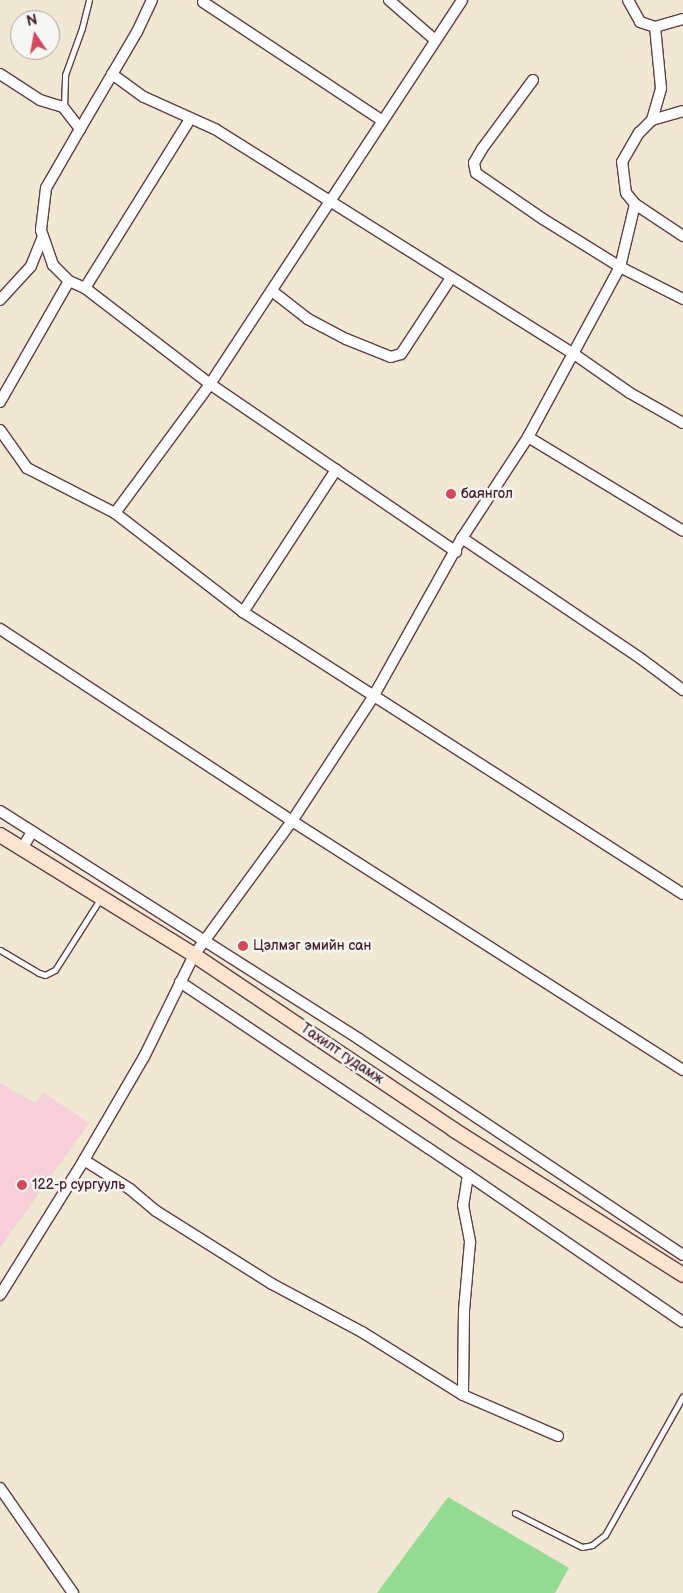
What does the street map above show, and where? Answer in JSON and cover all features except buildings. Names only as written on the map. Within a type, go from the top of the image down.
[{"type":"main road","name":"Тахилт гудамж","points":[[0,835],[194,955],[454,1130],[683,1275]]},
{"type":"street","points":[[152,0],[112,74],[46,188],[41,230],[53,265],[69,281],[84,288],[210,384],[456,552]]},
{"type":"street","points":[[389,0],[435,40]]},
{"type":"street","points":[[115,513],[210,384],[381,120],[462,0]]},
{"type":"street","points":[[628,0],[640,22],[655,28],[683,19]]},
{"type":"street","points":[[203,2],[381,120]]},
{"type":"street","points":[[652,120],[660,88],[655,28]]},
{"type":"street","points":[[0,74],[40,100],[64,107],[80,129]]},
{"type":"street","points":[[112,74],[144,97],[215,129],[574,354],[630,393],[683,423]]},
{"type":"street","points":[[533,80],[482,149],[474,163],[476,172],[543,219],[620,267],[683,299]]},
{"type":"street","points":[[683,111],[652,120],[639,133],[622,162],[626,193],[635,204],[683,236]]},
{"type":"street","points":[[84,288],[191,118]]},
{"type":"street","points":[[0,1295],[84,1160],[144,1057],[194,955],[292,821],[372,697],[456,552],[462,538],[528,437],[620,267],[635,204]]},
{"type":"street","points":[[0,300],[31,266],[43,236]]},
{"type":"street","points":[[272,291],[308,319],[346,339],[391,357],[401,354],[451,278]]},
{"type":"street","points":[[0,402],[69,281]]},
{"type":"street","points":[[0,430],[27,468],[115,513],[243,612],[372,697],[683,894]]},
{"type":"street","points":[[528,437],[683,531]]},
{"type":"street","points":[[243,612],[336,470]]},
{"type":"street","points":[[462,538],[617,642],[683,690]]},
{"type":"street","points":[[0,629],[292,821],[683,1070]]},
{"type":"street","points":[[0,811],[360,1039],[683,1255]]},
{"type":"street","points":[[22,848],[32,832]]},
{"type":"street","points":[[180,982],[683,1322]]},
{"type":"street","points":[[84,1160],[130,1189],[156,1211],[250,1270],[362,1332],[463,1395],[558,1436]]},
{"type":"street","points":[[463,1395],[464,1310],[470,1242],[462,1205],[468,1175]]},
{"type":"street","points":[[0,1488],[73,1593]]},
{"type":"lane","points":[[64,107],[65,75],[82,28],[89,0]]},
{"type":"lane","points":[[0,950],[39,973],[45,975],[55,970],[102,897]]},
{"type":"lane","points":[[515,1513],[582,1547],[592,1545],[605,1535],[683,1396]]},
{"type":"shaded area","name":"122-р сургууль","points":[[0,1083],[35,1103],[44,1093],[89,1123],[0,1248]]},
{"type":"green space","points":[[448,1497],[569,1568],[555,1593],[377,1593]]},
{"type":"place","name":"баянгол","points":[[451,494]]},
{"type":"place","name":"Цэлмэг эмийн сан","points":[[243,946]]},
{"type":"place","name":"122-р сургууль","points":[[22,1185]]}]
